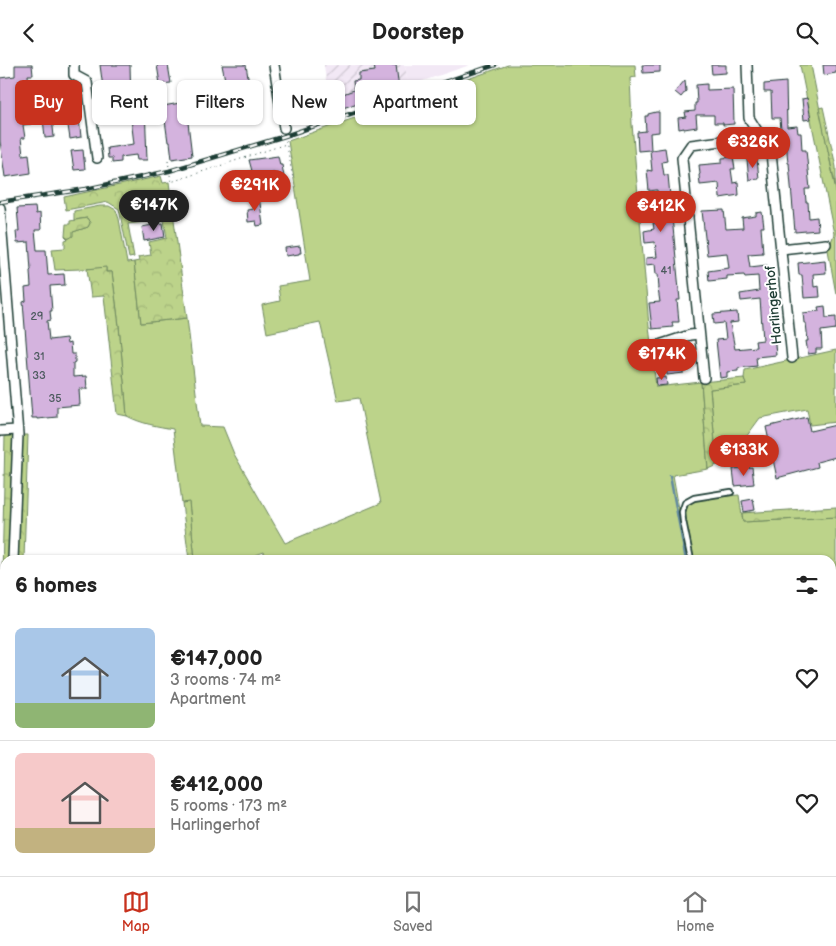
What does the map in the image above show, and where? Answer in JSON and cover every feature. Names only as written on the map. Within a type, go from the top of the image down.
[{"type":"street","points":[[74,65],[74,75],[87,82],[97,158]]},
{"type":"street","points":[[274,65],[284,128]]},
{"type":"street","name":"Harlingerhof","points":[[747,65],[749,118],[771,153],[792,358]]},
{"type":"street","points":[[704,378],[682,158],[691,145],[745,139],[757,131]]},
{"type":"street","points":[[0,208],[17,431],[13,555]]},
{"type":"street","name":"Harlingerhof","points":[[781,249],[826,244]]},
{"type":"street","points":[[656,346],[699,334]]},
{"type":"street","points":[[0,431],[17,431]]},
{"type":"lane","points":[[690,555],[682,512],[685,503],[694,498],[732,492]]},
{"type":"path","points":[[284,128],[293,179]]},
{"type":"path","points":[[168,160],[171,182],[286,144]]},
{"type":"shaded area","points":[[324,65],[405,65],[407,80],[355,80],[355,104],[345,107],[345,80],[326,80]]},
{"type":"shaded area","points":[[405,65],[470,65],[426,80],[407,80]]},
{"type":"green space","points":[[508,65],[635,65],[636,77],[630,78],[632,124],[656,387],[701,382],[708,469],[673,475],[687,555],[266,555],[264,552],[256,555],[194,555],[189,503],[182,503],[173,429],[144,423],[127,416],[112,272],[106,272],[106,268],[55,270],[52,249],[65,248],[65,240],[73,232],[88,227],[90,223],[87,218],[74,220],[74,211],[100,206],[109,206],[116,210],[127,263],[134,262],[141,323],[187,318],[200,426],[223,427],[234,454],[285,543],[381,503],[359,398],[338,401],[320,322],[267,333],[262,305],[280,301],[278,286],[310,281],[288,141],[334,125],[345,125],[345,121],[355,118],[355,125],[476,125],[476,80],[465,80]]},
{"type":"green space","points":[[800,65],[811,65],[836,191],[836,294],[828,250],[834,234]]},
{"type":"green space","points":[[823,107],[836,167],[836,188],[819,108]]},
{"type":"green space","points":[[161,176],[163,183],[169,182],[187,318],[141,323],[134,262],[139,261],[138,257],[151,255],[149,242],[167,238],[164,220],[128,224],[134,257],[129,258],[119,209],[108,202],[66,210],[64,197]]},
{"type":"green space","points":[[87,218],[90,223],[88,227],[73,232],[73,236],[68,239],[65,236],[66,224],[70,224],[70,221]]},
{"type":"green space","points":[[106,267],[106,272],[112,272],[127,416],[117,414],[104,296],[91,297],[87,269]]},
{"type":"green space","points":[[836,350],[836,422],[810,425],[807,409],[760,418],[729,460],[717,465],[710,389],[746,385],[744,378],[745,370]]},
{"type":"green space","points":[[744,378],[746,385],[710,389],[717,465],[708,469],[701,382]]},
{"type":"green space","points":[[5,435],[28,435],[24,555],[2,555]]},
{"type":"green space","points":[[739,495],[743,522],[836,517],[836,555],[693,555],[686,520],[688,506],[692,502],[714,497]]},
{"type":"green space","points":[[189,502],[194,555],[188,555],[182,503]]},
{"type":"green space","points":[[836,507],[836,517],[743,522],[742,513]]},
{"type":"building","points":[[15,65],[32,65],[33,75],[28,75],[28,80],[15,80],[15,125],[23,125],[25,138],[21,138],[23,155],[29,154],[31,173],[5,177],[0,141],[0,78],[15,76]]},
{"type":"building","points":[[100,65],[130,65],[130,80],[102,80]]},
{"type":"building","points":[[157,65],[168,65],[171,83],[167,83],[167,80],[159,80]]},
{"type":"building","points":[[222,65],[246,65],[248,80],[225,80]]},
{"type":"building","points":[[374,65],[396,65],[398,80],[359,80],[359,73],[375,71]]},
{"type":"building","points":[[642,65],[660,65],[660,72],[643,73]]},
{"type":"building","points":[[711,65],[726,65],[726,73],[712,74]]},
{"type":"building","points":[[823,65],[836,65],[836,73],[824,75]]},
{"type":"building","points":[[685,80],[686,91],[681,97],[675,92]]},
{"type":"building","points":[[353,81],[355,81],[355,104],[345,107],[345,93],[354,90]]},
{"type":"building","points":[[786,82],[787,127],[797,126],[798,133],[801,133],[802,150],[806,150],[810,189],[805,189],[806,202],[808,202],[809,218],[817,217],[818,230],[795,232],[786,141],[782,142],[780,118],[772,118],[771,92],[764,92],[764,84]]},
{"type":"building","points":[[707,84],[707,90],[733,89],[734,124],[723,125],[723,123],[714,123],[714,115],[696,115],[697,127],[679,129],[678,118],[686,117],[685,112],[695,111],[695,103],[697,103],[696,85]]},
{"type":"building","points":[[807,98],[811,119],[804,120],[802,99]]},
{"type":"building","points":[[177,104],[177,125],[188,125],[192,156],[172,159],[166,125],[167,105]]},
{"type":"building","points":[[659,112],[659,132],[650,133],[651,150],[665,148],[667,161],[662,162],[664,175],[668,175],[680,300],[677,300],[679,322],[672,322],[673,327],[652,329],[649,303],[660,302],[658,274],[656,274],[655,264],[646,265],[646,258],[657,257],[655,242],[645,243],[644,231],[654,229],[653,223],[657,223],[657,220],[660,220],[657,190],[649,191],[647,170],[652,171],[650,150],[638,151],[637,132],[646,131],[645,116]]},
{"type":"building","points":[[44,125],[53,125],[54,137],[45,138]]},
{"type":"building","points":[[68,125],[80,125],[81,137],[70,139]]},
{"type":"building","points":[[132,125],[146,125],[147,160],[137,160],[136,155],[121,157],[121,162],[112,163],[112,158],[108,158],[107,148],[134,144]]},
{"type":"building","points":[[83,150],[85,169],[74,170],[71,151]]},
{"type":"building","points":[[278,156],[284,177],[274,178],[274,173],[253,177],[255,191],[246,193],[243,172],[252,171],[249,160]]},
{"type":"building","points":[[733,157],[735,169],[731,169],[733,183],[738,182],[739,195],[720,198],[719,183],[700,185],[699,165],[722,163],[722,158]]},
{"type":"building","points":[[757,159],[759,179],[749,180],[747,160]]},
{"type":"building","points":[[259,196],[263,225],[257,226],[256,221],[248,222],[247,210],[253,209],[251,197]]},
{"type":"building","points":[[35,207],[36,214],[40,213],[41,230],[35,230],[37,250],[46,250],[48,275],[64,274],[65,285],[50,286],[52,311],[50,311],[51,320],[47,321],[49,340],[66,338],[67,344],[70,343],[71,354],[75,354],[73,377],[86,376],[87,389],[79,389],[80,405],[57,407],[57,417],[37,419],[32,418],[23,302],[26,301],[25,288],[31,287],[29,242],[17,243],[16,231],[19,231],[17,208]]},
{"type":"building","points":[[724,210],[726,229],[743,228],[742,218],[756,216],[756,213],[762,212],[764,227],[761,227],[763,253],[748,254],[750,267],[767,265],[776,355],[756,357],[757,366],[738,368],[738,371],[727,372],[727,377],[720,378],[716,340],[726,339],[724,323],[714,324],[713,314],[737,312],[738,322],[730,323],[735,349],[756,347],[755,341],[763,340],[760,299],[741,301],[740,294],[759,291],[758,276],[727,276],[727,279],[709,281],[708,271],[729,268],[727,253],[707,255],[702,211]]},
{"type":"building","points":[[163,223],[165,237],[144,241],[142,227]]},
{"type":"building","points":[[300,246],[301,253],[286,256],[285,248]]},
{"type":"building","points":[[825,260],[826,273],[813,274],[814,287],[819,286],[820,297],[804,298],[802,275],[799,275],[798,263]]},
{"type":"building","points":[[825,306],[826,318],[836,317],[836,329],[821,331],[822,349],[816,349],[816,353],[808,354],[806,323],[804,323],[803,313],[819,311],[818,307]]},
{"type":"building","points":[[682,356],[684,373],[667,375],[665,358]]},
{"type":"building","points":[[666,377],[667,385],[657,386],[656,378]]},
{"type":"building","points":[[807,417],[810,431],[836,425],[836,457],[817,462],[818,467],[777,478],[766,427]]},
{"type":"building","points":[[752,467],[754,484],[735,486],[733,469]]},
{"type":"building","points":[[753,499],[755,510],[744,512],[742,501]]},
{"type":"waterway","points":[[670,476],[685,555]]},
{"type":"railway","points":[[0,202],[86,189],[169,171],[285,136],[495,65]]}]
